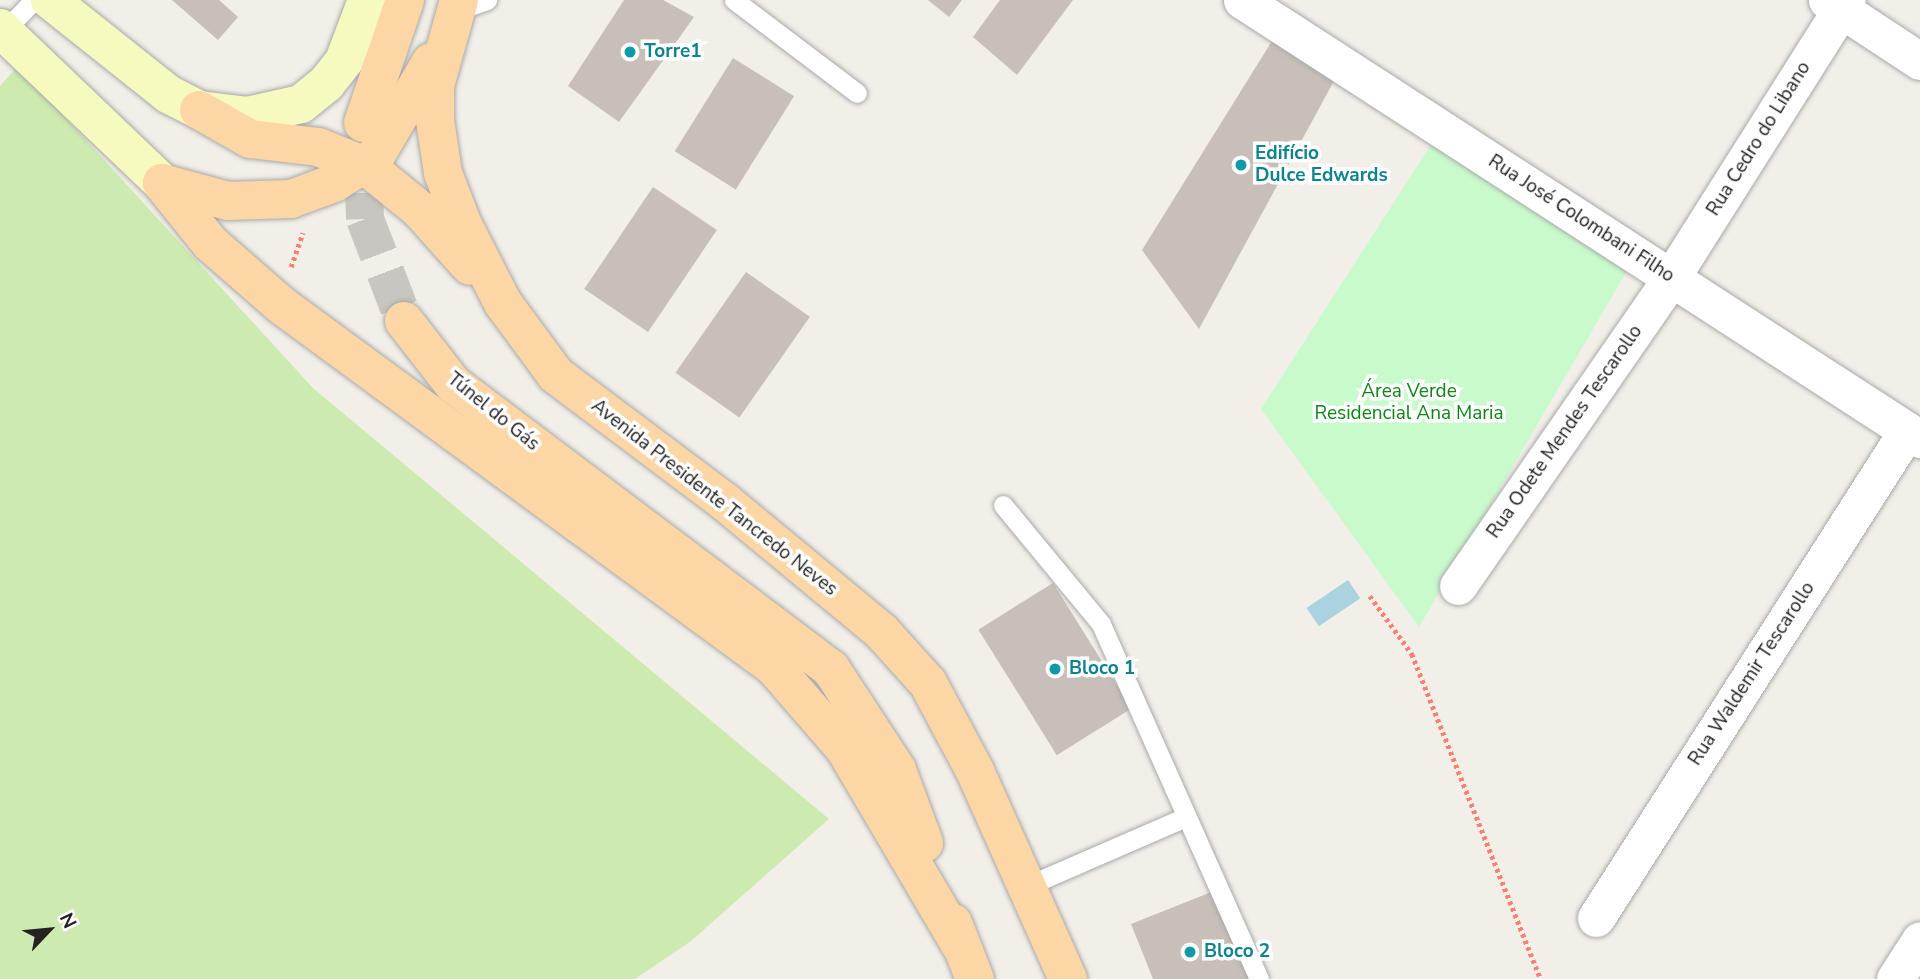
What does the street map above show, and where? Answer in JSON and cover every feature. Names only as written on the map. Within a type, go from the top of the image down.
[{"type":"main road","points":[[50,0],[168,94],[250,139],[318,147],[366,166],[419,209],[503,303]]},
{"type":"main road","points":[[200,110],[247,116],[301,104],[344,61],[367,0]]},
{"type":"main road","points":[[363,123],[405,0]]},
{"type":"main road","points":[[162,183],[197,197],[291,199],[366,166],[412,100],[467,4]]},
{"type":"main road","name":"Avenida Presidente Tancredo Neves","points":[[467,4],[435,86],[443,173],[503,303],[556,375],[881,631],[928,683],[1027,886],[1068,979]]},
{"type":"main road","points":[[1,31],[162,183],[209,243],[281,305],[774,667],[845,749],[968,962]]},
{"type":"main road","name":"Túnel do Gás","points":[[404,321],[453,384],[831,669],[897,770],[968,962]]},
{"type":"street","name":"Rua José Colombani Filho","points":[[1242,0],[1914,435]]},
{"type":"street","name":"Rua Cedro do Libano","points":[[1671,278],[1839,3]]},
{"type":"street","points":[[1839,3],[1920,61]]},
{"type":"street","name":"Rua Odete Mendes Tescarollo","points":[[1458,586],[1671,278]]},
{"type":"street","name":"Rua Waldemir Tescarollo","points":[[1596,918],[1914,435]]},
{"type":"street","points":[[1895,979],[1920,940]]},
{"type":"lane","points":[[1,31],[34,0]]},
{"type":"lane","points":[[734,0],[857,93]]},
{"type":"lane","points":[[1003,505],[1101,624],[1259,979]]},
{"type":"lane","points":[[1027,886],[1186,817]]},
{"type":"path","points":[[1370,596],[1412,654],[1541,979]]},
{"type":"green space","points":[[18,66],[313,388],[829,819],[691,941],[635,979],[0,979],[0,86]]},
{"type":"green space","name":"Área Verde Residencial Ana Maria","points":[[1441,129],[1631,264],[1419,627],[1261,409]]},
{"type":"water","points":[[1348,580],[1360,598],[1319,626],[1307,608]]},
{"type":"building","points":[[172,0],[219,0],[238,17],[218,40]]},
{"type":"building","name":"Torre1","points":[[624,0],[663,0],[694,17],[619,122],[568,86]]},
{"type":"building","points":[[928,0],[962,0],[949,17]]},
{"type":"building","points":[[1000,0],[1073,0],[1017,75],[973,37]]},
{"type":"building","name":"Edifício Dulce Edwards","points":[[1272,41],[1334,81],[1199,329],[1142,250]]},
{"type":"building","points":[[733,58],[794,96],[736,189],[675,151]]},
{"type":"building","points":[[653,187],[717,230],[648,332],[584,289]]},
{"type":"building","points":[[746,272],[810,317],[739,417],[675,373]]},
{"type":"building","name":"Bloco 1","points":[[1053,583],[1131,709],[1057,755],[978,630]]},
{"type":"building","name":"Bloco 2","points":[[1214,891],[1249,979],[1153,979],[1131,924]]},
{"type":"tunnel","points":[[362,136],[365,219],[404,321]]},
{"type":"place","name":"Torre1","points":[[630,52]]},
{"type":"place","name":"Edifício Dulce Edwards","points":[[1241,165]]},
{"type":"place","name":"Bloco 1","points":[[1055,669]]},
{"type":"place","name":"Bloco 2","points":[[1190,952]]}]
